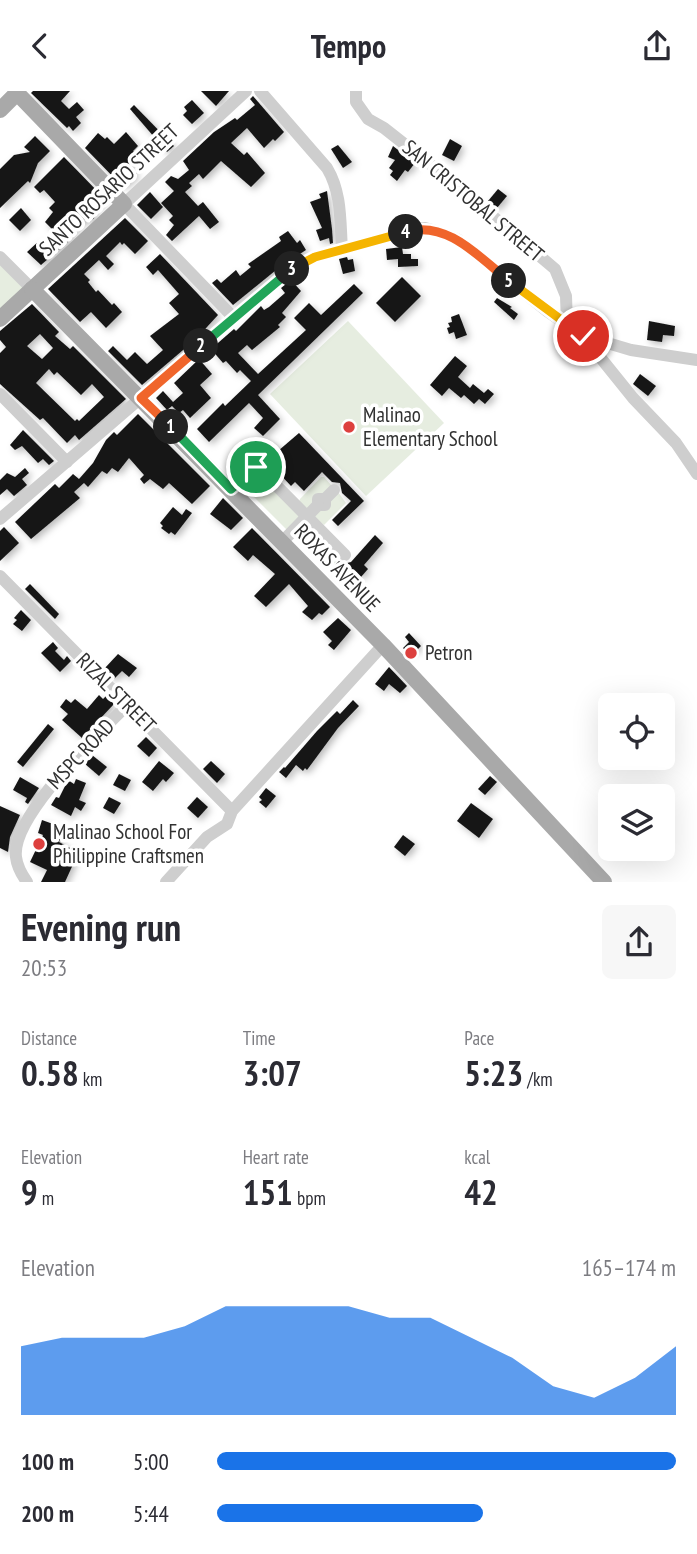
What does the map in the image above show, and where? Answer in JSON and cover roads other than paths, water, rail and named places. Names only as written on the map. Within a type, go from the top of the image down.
[{"type":"main road","points":[[0,110],[18,92],[124,204]]},
{"type":"main road","name":"SANTO ROSARIO STREET","points":[[0,319],[124,204]]},
{"type":"main road","name":"ROXAS AVENUE","points":[[33,289],[383,645],[604,882]]},
{"type":"street","name":"SANTO ROSARIO STREET","points":[[124,204],[246,91]]},
{"type":"street","points":[[260,91],[327,168],[334,180],[342,249]]},
{"type":"street","name":"SAN CRISTOBAL STREET","points":[[356,91],[356,102],[368,119],[384,128],[450,180],[555,269],[566,296],[568,325]]},
{"type":"street","points":[[124,204],[233,318]]},
{"type":"street","points":[[0,519],[286,272],[315,257],[425,228],[457,239],[547,311],[583,336],[633,398],[676,443],[697,474]]},
{"type":"street","points":[[0,257],[33,289]]},
{"type":"street","points":[[583,336],[631,350],[697,360]]},
{"type":"street","points":[[0,394],[67,462]]},
{"type":"street","points":[[231,489],[253,468],[258,467],[345,555]]},
{"type":"street","points":[[282,542],[326,498]]},
{"type":"street","name":"RIZAL STREET","points":[[0,576],[232,811]]},
{"type":"street","points":[[166,882],[207,837],[227,824],[232,811],[383,645]]},
{"type":"street","name":"MSPC ROAD","points":[[27,882],[15,856],[21,834],[47,789],[127,705]]},
{"type":"place","name":"Malinao Elementary School","points":[[349,427]]},
{"type":"place","name":"Petron","points":[[411,653]]},
{"type":"place","name":"Malinao School For Philippine Craftsmen","points":[[39,844]]}]
